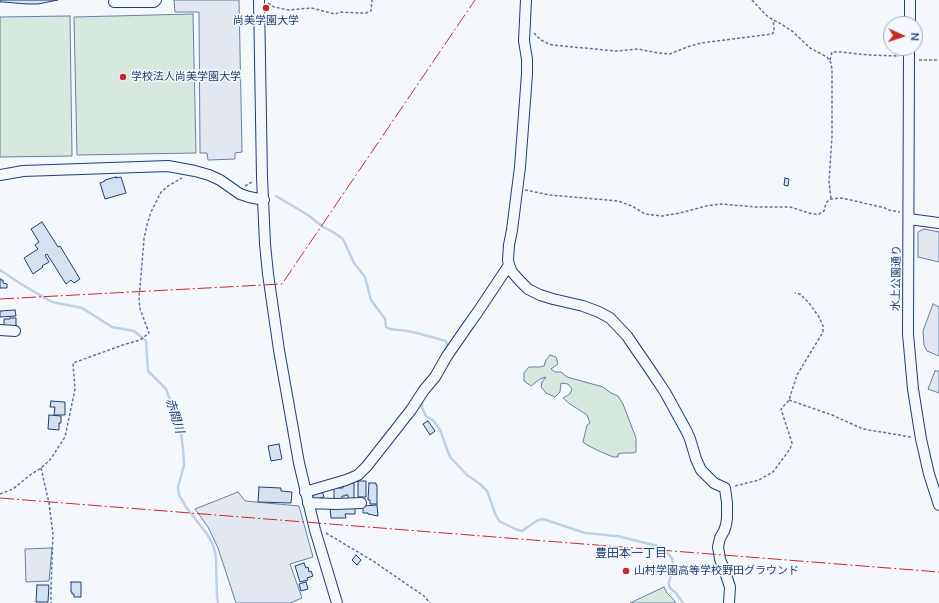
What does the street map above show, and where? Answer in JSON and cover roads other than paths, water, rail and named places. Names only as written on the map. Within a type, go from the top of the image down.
[{"type":"street","points":[[114,2],[154,2],[156,0]]},
{"type":"street","points":[[526,0],[524,41],[527,59],[527,74],[518,189],[509,245],[509,265],[512,272],[528,289],[540,295],[599,312],[610,318],[628,336],[665,392],[690,439],[701,470],[714,483],[725,488],[727,503],[726,525],[718,547],[720,560],[730,587],[730,603]]},
{"type":"street","points":[[910,0],[910,16]]},
{"type":"street","points":[[259,1],[265,244],[268,274],[298,463],[315,530],[337,603]]},
{"type":"street","name":"水上公園通り","points":[[909,56],[908,334],[913,389],[921,439],[939,505]]},
{"type":"street","points":[[0,175],[23,171],[168,166],[209,175],[220,180],[240,194],[264,200]]},
{"type":"street","points":[[909,219],[939,223]]},
{"type":"street","points":[[305,492],[358,475],[367,466],[435,377],[447,356],[478,313],[509,265]]},
{"type":"street","points":[[0,330],[15,331]]},
{"type":"street","points":[[308,503],[362,503]]},
{"type":"waterway","points":[[276,196],[308,215],[323,227],[343,239],[354,263],[365,277],[371,300],[385,319],[386,327],[390,329],[417,333],[446,341],[447,345],[445,351]]},
{"type":"waterway","name":"赤間川","points":[[0,270],[52,302],[82,308],[112,327],[134,331],[146,341],[148,371],[166,389],[181,433],[184,465],[178,487],[179,495],[186,507],[207,534],[213,545],[216,556],[218,603]]},
{"type":"waterway","points":[[422,401],[422,408],[426,416],[433,420],[440,430],[450,457],[467,475],[487,491],[499,521],[522,531],[538,520],[543,519],[585,533],[617,536],[662,547],[672,558],[673,564],[669,586],[683,603]]},
{"type":"place","name":"尚美学園大学","points":[[266,8]]},
{"type":"place","name":"学校法人尚美学園大学","points":[[123,77]]},
{"type":"place","name":"山村学園高等学校野田グラウンド","points":[[626,571]]},
{"type":"district","name":"豊田本一丁目","points":[[631,554]]}]
